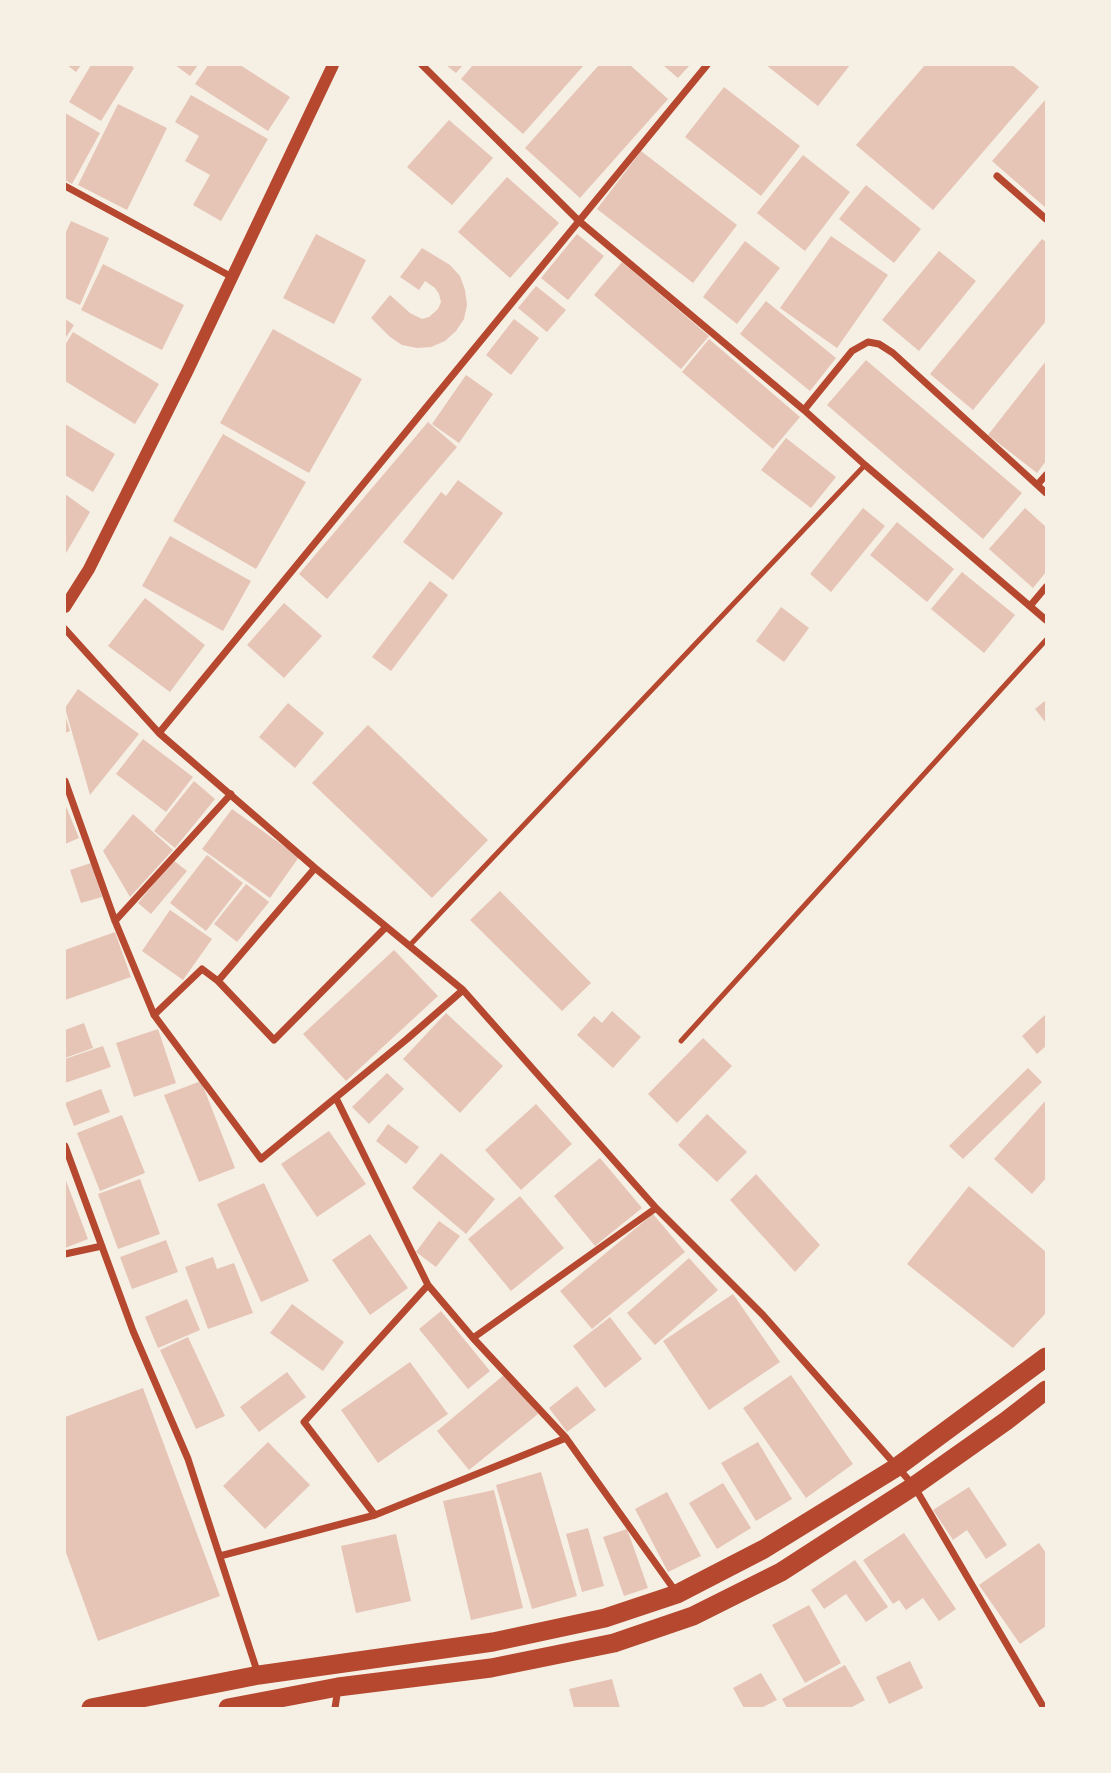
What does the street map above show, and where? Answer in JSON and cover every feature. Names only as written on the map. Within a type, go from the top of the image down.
[{"type":"highway","points":[[91,1708],[259,1675],[493,1642],[605,1618],[677,1594],[764,1549],[897,1466],[1046,1357]]},
{"type":"highway","points":[[228,1708],[338,1687],[491,1668],[614,1643],[693,1616],[781,1572],[914,1486],[1046,1390]]},
{"type":"street","points":[[65,607],[89,569],[188,370],[333,65]]},
{"type":"street","points":[[422,65],[579,221],[804,410],[1046,620]]},
{"type":"street","points":[[159,733],[707,65]]},
{"type":"street","points":[[997,176],[1046,219]]},
{"type":"street","points":[[65,186],[232,277]]},
{"type":"street","points":[[804,410],[852,351],[868,342],[880,344],[1046,493]]},
{"type":"street","points":[[1038,484],[1046,475]]},
{"type":"street","points":[[1030,606],[1046,587]]},
{"type":"street","points":[[65,629],[159,733],[315,868],[463,990],[656,1208],[763,1315],[914,1486],[1044,1708]]},
{"type":"street","points":[[65,781],[154,1016],[261,1159],[407,1040],[463,990]]},
{"type":"street","points":[[116,921],[231,794]]},
{"type":"street","points":[[218,981],[315,868]]},
{"type":"street","points":[[154,1016],[202,969],[218,981],[274,1040],[386,927]]},
{"type":"street","points":[[336,1098],[428,1284],[473,1338],[566,1438],[677,1594]]},
{"type":"street","points":[[65,1146],[133,1331],[188,1459],[259,1675]]},
{"type":"street","points":[[473,1338],[656,1208]]},
{"type":"street","points":[[65,1254],[102,1246]]},
{"type":"street","points":[[375,1515],[304,1422],[428,1284]]},
{"type":"street","points":[[220,1556],[375,1515],[566,1438]]},
{"type":"street","points":[[335,1708],[338,1687]]},
{"type":"lane","points":[[410,945],[865,465]]},
{"type":"lane","points":[[681,1041],[1046,640]]},
{"type":"building","points":[[67,65],[81,65],[76,72]]},
{"type":"building","points":[[91,65],[131,65],[134,68],[101,121],[69,102]]},
{"type":"building","points":[[175,65],[198,65],[190,76]]},
{"type":"building","points":[[208,65],[240,65],[290,97],[268,131],[195,84]]},
{"type":"building","points":[[446,65],[463,65],[456,73]]},
{"type":"building","points":[[473,65],[584,65],[523,134],[461,79]]},
{"type":"building","points":[[599,65],[630,65],[668,99],[580,198],[525,148]]},
{"type":"building","points":[[663,65],[690,65],[678,78]]},
{"type":"building","points":[[766,65],[850,65],[818,106]]},
{"type":"building","points":[[925,65],[1012,65],[1039,87],[933,210],[856,145]]},
{"type":"building","points":[[724,87],[800,146],[761,196],[685,137]]},
{"type":"building","points":[[191,95],[268,139],[221,221],[193,205],[210,175],[185,161],[199,136],[175,122]]},
{"type":"building","points":[[1046,99],[1046,208],[992,161]]},
{"type":"building","points":[[118,104],[167,128],[127,210],[78,185]]},
{"type":"building","points":[[65,113],[100,133],[72,184],[65,180]]},
{"type":"building","points":[[449,120],[493,158],[452,205],[407,167]]},
{"type":"building","points":[[641,151],[737,225],[693,283],[597,209]]},
{"type":"building","points":[[803,155],[850,192],[805,251],[757,213]]},
{"type":"building","points":[[507,177],[559,223],[510,278],[458,232]]},
{"type":"building","points":[[866,185],[921,229],[894,263],[839,219]]},
{"type":"building","points":[[71,221],[109,238],[80,305],[65,298],[65,234]]},
{"type":"building","points":[[316,234],[366,260],[334,324],[283,298]]},
{"type":"building","points":[[577,234],[604,256],[568,300],[541,278]]},
{"type":"building","points":[[831,236],[888,275],[837,348],[780,308]]},
{"type":"building","points":[[1042,239],[1046,242],[1046,321],[973,410],[930,374]]},
{"type":"building","points":[[745,241],[780,268],[737,324],[703,297]]},
{"type":"building","points":[[422,248],[450,265],[460,276],[467,305],[464,319],[445,341],[431,347],[417,348],[402,345],[371,318],[390,295],[410,313],[422,319],[438,309],[441,302],[435,288],[425,281],[419,290],[400,277]]},
{"type":"building","points":[[939,251],[976,281],[919,351],[882,320]]},
{"type":"building","points":[[622,262],[709,336],[681,369],[594,295]]},
{"type":"building","points":[[103,264],[184,305],[162,350],[81,310]]},
{"type":"building","points":[[536,286],[566,310],[547,332],[518,308]]},
{"type":"building","points":[[766,301],[836,358],[810,391],[740,334]]},
{"type":"building","points":[[65,319],[74,325],[65,339]]},
{"type":"building","points":[[514,319],[539,338],[511,375],[486,355]]},
{"type":"building","points":[[273,329],[362,379],[309,473],[220,423]]},
{"type":"building","points":[[73,332],[159,384],[135,424],[65,381],[65,345]]},
{"type":"building","points":[[709,339],[800,417],[773,449],[682,372]]},
{"type":"building","points":[[866,360],[1022,493],[983,539],[827,405]]},
{"type":"building","points":[[1046,361],[1046,461],[1037,473],[988,435]]},
{"type":"building","points":[[466,375],[493,394],[459,443],[432,424]]},
{"type":"building","points":[[428,422],[457,447],[327,599],[299,574]]},
{"type":"building","points":[[65,424],[115,454],[93,492],[65,475]]},
{"type":"building","points":[[223,434],[306,482],[256,569],[173,521]]},
{"type":"building","points":[[786,438],[836,477],[811,508],[761,470]]},
{"type":"building","points":[[458,480],[503,513],[453,580],[403,542],[441,492],[446,496]]},
{"type":"building","points":[[65,494],[90,512],[65,555]]},
{"type":"building","points":[[863,508],[885,526],[831,592],[810,574]]},
{"type":"building","points":[[1025,508],[1046,527],[1046,572],[1033,588],[989,549]]},
{"type":"building","points":[[897,522],[954,569],[927,602],[870,555]]},
{"type":"building","points":[[170,536],[251,581],[223,631],[142,586]]},
{"type":"building","points":[[962,572],[1015,615],[984,653],[931,609]]},
{"type":"building","points":[[430,581],[448,595],[391,671],[372,657]]},
{"type":"building","points":[[145,598],[205,645],[170,692],[108,646]]},
{"type":"building","points":[[284,603],[322,636],[284,678],[247,645]]},
{"type":"building","points":[[781,607],[809,628],[784,662],[756,641]]},
{"type":"building","points":[[78,689],[139,734],[90,795],[65,708]]},
{"type":"building","points":[[1046,700],[1046,723],[1035,709]]},
{"type":"building","points":[[288,703],[324,733],[295,768],[259,737]]},
{"type":"building","points":[[65,715],[70,731],[65,733]]},
{"type":"building","points":[[368,725],[488,840],[432,898],[312,783]]},
{"type":"building","points":[[143,739],[193,777],[166,812],[116,774]]},
{"type":"building","points":[[194,781],[215,799],[175,848],[154,831]]},
{"type":"building","points":[[65,804],[79,838],[65,844]]},
{"type":"building","points":[[232,809],[299,857],[270,898],[202,849]]},
{"type":"building","points":[[133,814],[173,850],[130,897],[103,851]]},
{"type":"building","points":[[207,855],[243,883],[206,931],[170,903]]},
{"type":"building","points":[[173,860],[187,871],[151,914],[138,903]]},
{"type":"building","points":[[91,863],[102,897],[81,903],[70,870]]},
{"type":"building","points":[[246,884],[269,902],[237,942],[214,924]]},
{"type":"building","points":[[500,891],[591,983],[562,1011],[470,920]]},
{"type":"building","points":[[170,910],[212,939],[183,980],[142,951]]},
{"type":"building","points":[[115,932],[131,977],[65,1000],[65,950]]},
{"type":"building","points":[[394,950],[438,996],[346,1081],[303,1034]]},
{"type":"building","points":[[612,1011],[641,1037],[613,1068],[577,1035],[594,1016],[602,1023]]},
{"type":"building","points":[[446,1013],[503,1066],[460,1113],[403,1059]]},
{"type":"building","points":[[1046,1014],[1046,1046],[1037,1054],[1022,1036]]},
{"type":"building","points":[[84,1023],[93,1048],[65,1058],[65,1030]]},
{"type":"building","points":[[158,1029],[176,1083],[134,1097],[116,1043]]},
{"type":"building","points":[[703,1038],[732,1066],[677,1123],[648,1094]]},
{"type":"building","points":[[103,1046],[111,1067],[65,1083],[65,1059]]},
{"type":"building","points":[[1028,1068],[1042,1082],[963,1159],[949,1146]]},
{"type":"building","points":[[387,1073],[404,1089],[369,1124],[352,1107]]},
{"type":"building","points":[[201,1081],[235,1168],[199,1182],[164,1095]]},
{"type":"building","points":[[101,1089],[110,1112],[74,1126],[65,1103]]},
{"type":"building","points":[[1046,1100],[1046,1178],[1032,1194],[994,1159]]},
{"type":"building","points":[[536,1104],[572,1144],[521,1190],[485,1150]]},
{"type":"building","points":[[707,1114],[747,1152],[717,1182],[678,1145]]},
{"type":"building","points":[[122,1115],[145,1173],[100,1191],[77,1133]]},
{"type":"building","points":[[388,1124],[419,1147],[406,1164],[376,1141]]},
{"type":"building","points":[[329,1131],[366,1184],[317,1217],[281,1164]]},
{"type":"building","points":[[441,1153],[495,1199],[466,1234],[412,1188]]},
{"type":"building","points":[[600,1158],[642,1208],[595,1246],[554,1196]]},
{"type":"building","points":[[756,1174],[820,1245],[795,1272],[730,1200]]},
{"type":"building","points":[[65,1178],[88,1239],[65,1248]]},
{"type":"building","points":[[140,1179],[160,1234],[118,1249],[98,1194]]},
{"type":"building","points":[[264,1183],[309,1281],[261,1302],[217,1204]]},
{"type":"building","points":[[969,1186],[1046,1252],[1046,1313],[1013,1348],[907,1264]]},
{"type":"building","points":[[520,1196],[564,1248],[511,1291],[468,1239]]},
{"type":"building","points":[[653,1214],[685,1252],[592,1329],[560,1291]]},
{"type":"building","points":[[439,1221],[460,1236],[436,1267],[416,1252]]},
{"type":"building","points":[[370,1234],[408,1288],[370,1315],[332,1260]]},
{"type":"building","points":[[166,1240],[178,1272],[132,1289],[120,1257]]},
{"type":"building","points":[[213,1257],[217,1269],[234,1263],[253,1313],[208,1329],[185,1267]]},
{"type":"building","points":[[689,1258],[718,1290],[655,1345],[627,1313]]},
{"type":"building","points":[[733,1294],[780,1362],[709,1410],[663,1341]]},
{"type":"building","points":[[187,1299],[200,1330],[158,1348],[145,1317]]},
{"type":"building","points":[[292,1304],[344,1342],[323,1371],[270,1333]]},
{"type":"building","points":[[441,1311],[490,1371],[468,1389],[419,1329]]},
{"type":"building","points":[[610,1317],[642,1359],[605,1388],[573,1346]]},
{"type":"building","points":[[188,1337],[225,1416],[196,1429],[160,1350]]},
{"type":"building","points":[[410,1362],[448,1414],[378,1463],[341,1410]]},
{"type":"building","points":[[287,1372],[306,1397],[259,1432],[240,1407]]},
{"type":"building","points":[[505,1374],[538,1414],[469,1470],[437,1431]]},
{"type":"building","points":[[791,1375],[853,1464],[806,1498],[743,1408]]},
{"type":"building","points":[[577,1386],[596,1410],[567,1432],[549,1408]]},
{"type":"building","points":[[143,1388],[220,1596],[98,1641],[65,1550],[65,1417]]},
{"type":"building","points":[[268,1442],[310,1485],[265,1529],[223,1486]]},
{"type":"building","points":[[758,1442],[792,1499],[756,1521],[721,1463]]},
{"type":"building","points":[[541,1472],[577,1596],[532,1609],[496,1485]]},
{"type":"building","points":[[723,1483],[751,1528],[717,1549],[689,1503]]},
{"type":"building","points":[[969,1487],[1007,1545],[986,1559],[967,1530],[953,1540],[933,1510]]},
{"type":"building","points":[[494,1490],[523,1608],[471,1620],[443,1501]]},
{"type":"building","points":[[667,1492],[701,1556],[668,1572],[635,1509]]},
{"type":"building","points":[[588,1528],[604,1586],[582,1592],[566,1534]]},
{"type":"building","points":[[627,1529],[648,1588],[624,1596],[603,1537]]},
{"type":"building","points":[[904,1533],[956,1609],[939,1621],[923,1598],[906,1610],[899,1600],[893,1604],[863,1560]]},
{"type":"building","points":[[396,1534],[411,1601],[356,1613],[341,1546]]},
{"type":"building","points":[[1039,1543],[1046,1553],[1046,1626],[1020,1644],[979,1585]]},
{"type":"building","points":[[855,1560],[888,1607],[866,1622],[846,1594],[824,1609],[811,1590]]},
{"type":"building","points":[[809,1605],[841,1663],[805,1683],[772,1625]]},
{"type":"building","points":[[910,1661],[923,1688],[889,1704],[876,1677]]},
{"type":"building","points":[[845,1665],[865,1700],[850,1708],[787,1708],[782,1699]]},
{"type":"building","points":[[761,1673],[777,1700],[761,1708],[744,1708],[733,1688]]},
{"type":"building","points":[[612,1679],[620,1708],[574,1708],[569,1689]]}]
